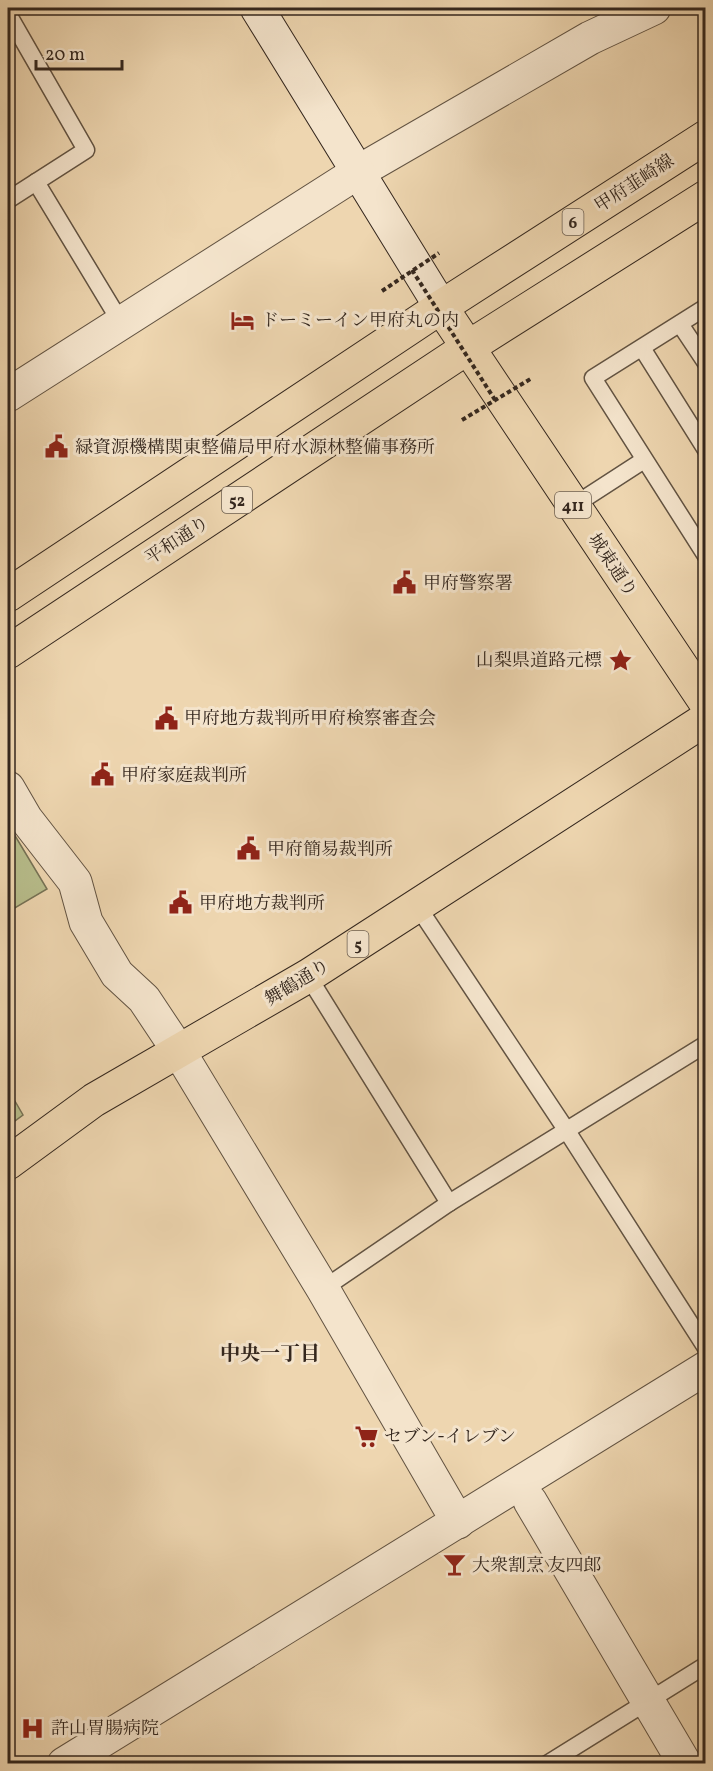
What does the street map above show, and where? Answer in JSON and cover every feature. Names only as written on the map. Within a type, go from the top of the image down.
[{"type":"main road","name":"甲府韮崎線","points":[[441,307],[705,137]]},
{"type":"main road","points":[[467,348],[705,197]]},
{"type":"main road","name":"城東通り","points":[[441,307],[705,703]]},
{"type":"main road","points":[[8,596],[441,307]]},
{"type":"main road","name":"平和通り","points":[[8,652],[467,348]]},
{"type":"main road","name":"舞鶴通り","points":[[8,1163],[94,1100],[180,1053],[308,976],[418,907],[705,718]]},
{"type":"street","points":[[256,8],[441,307]]},
{"type":"street","points":[[8,395],[120,321],[358,172],[590,38],[654,8]]},
{"type":"street","points":[[8,788],[26,819],[75,882],[86,922],[117,974],[144,999],[180,1053],[322,1289],[458,1522]]},
{"type":"street","points":[[64,1764],[705,1368]]},
{"type":"street","points":[[530,1501],[686,1764]]},
{"type":"lane","points":[[8,14],[86,150],[8,200]]},
{"type":"lane","points":[[36,182],[120,321]]},
{"type":"lane","points":[[705,307],[593,378],[705,556]]},
{"type":"lane","points":[[680,324],[705,363]]},
{"type":"lane","points":[[642,348],[705,450]]},
{"type":"lane","points":[[573,506],[644,460]]},
{"type":"lane","points":[[418,907],[567,1131],[705,1348]]},
{"type":"lane","points":[[308,976],[449,1203]]},
{"type":"lane","points":[[322,1289],[449,1203],[705,1044]]},
{"type":"lane","points":[[547,1764],[705,1665]]},
{"type":"path","points":[[382,291],[439,253]]},
{"type":"path","points":[[412,270],[495,400]]},
{"type":"path","points":[[462,420],[532,378]]},
{"type":"green space","points":[[8,824],[47,889],[8,912]]},
{"type":"green space","points":[[8,1089],[23,1115],[8,1126]]},
{"type":"place","name":"ドーミーイン甲府丸の内","points":[[243,320]]},
{"type":"place","name":"緑資源機構関東整備局甲府水源林整備事務所","points":[[57,447]]},
{"type":"place","name":"甲府警察署","points":[[405,583]]},
{"type":"place","name":"山梨県道路元標","points":[[620,660]]},
{"type":"place","name":"甲府地方裁判所甲府検察審査会","points":[[166,718]]},
{"type":"place","name":"甲府家庭裁判所","points":[[103,775]]},
{"type":"place","name":"甲府簡易裁判所","points":[[249,849]]},
{"type":"place","name":"甲府地方裁判所","points":[[181,903]]},
{"type":"place","name":"セブン-イレブン","points":[[366,1436]]},
{"type":"place","name":"大衆割烹 友四郎","points":[[454,1565]]},
{"type":"place","name":"許山胃腸病院","points":[[33,1728]]},
{"type":"district","name":"中央一丁目","points":[[270,1353]]}]
